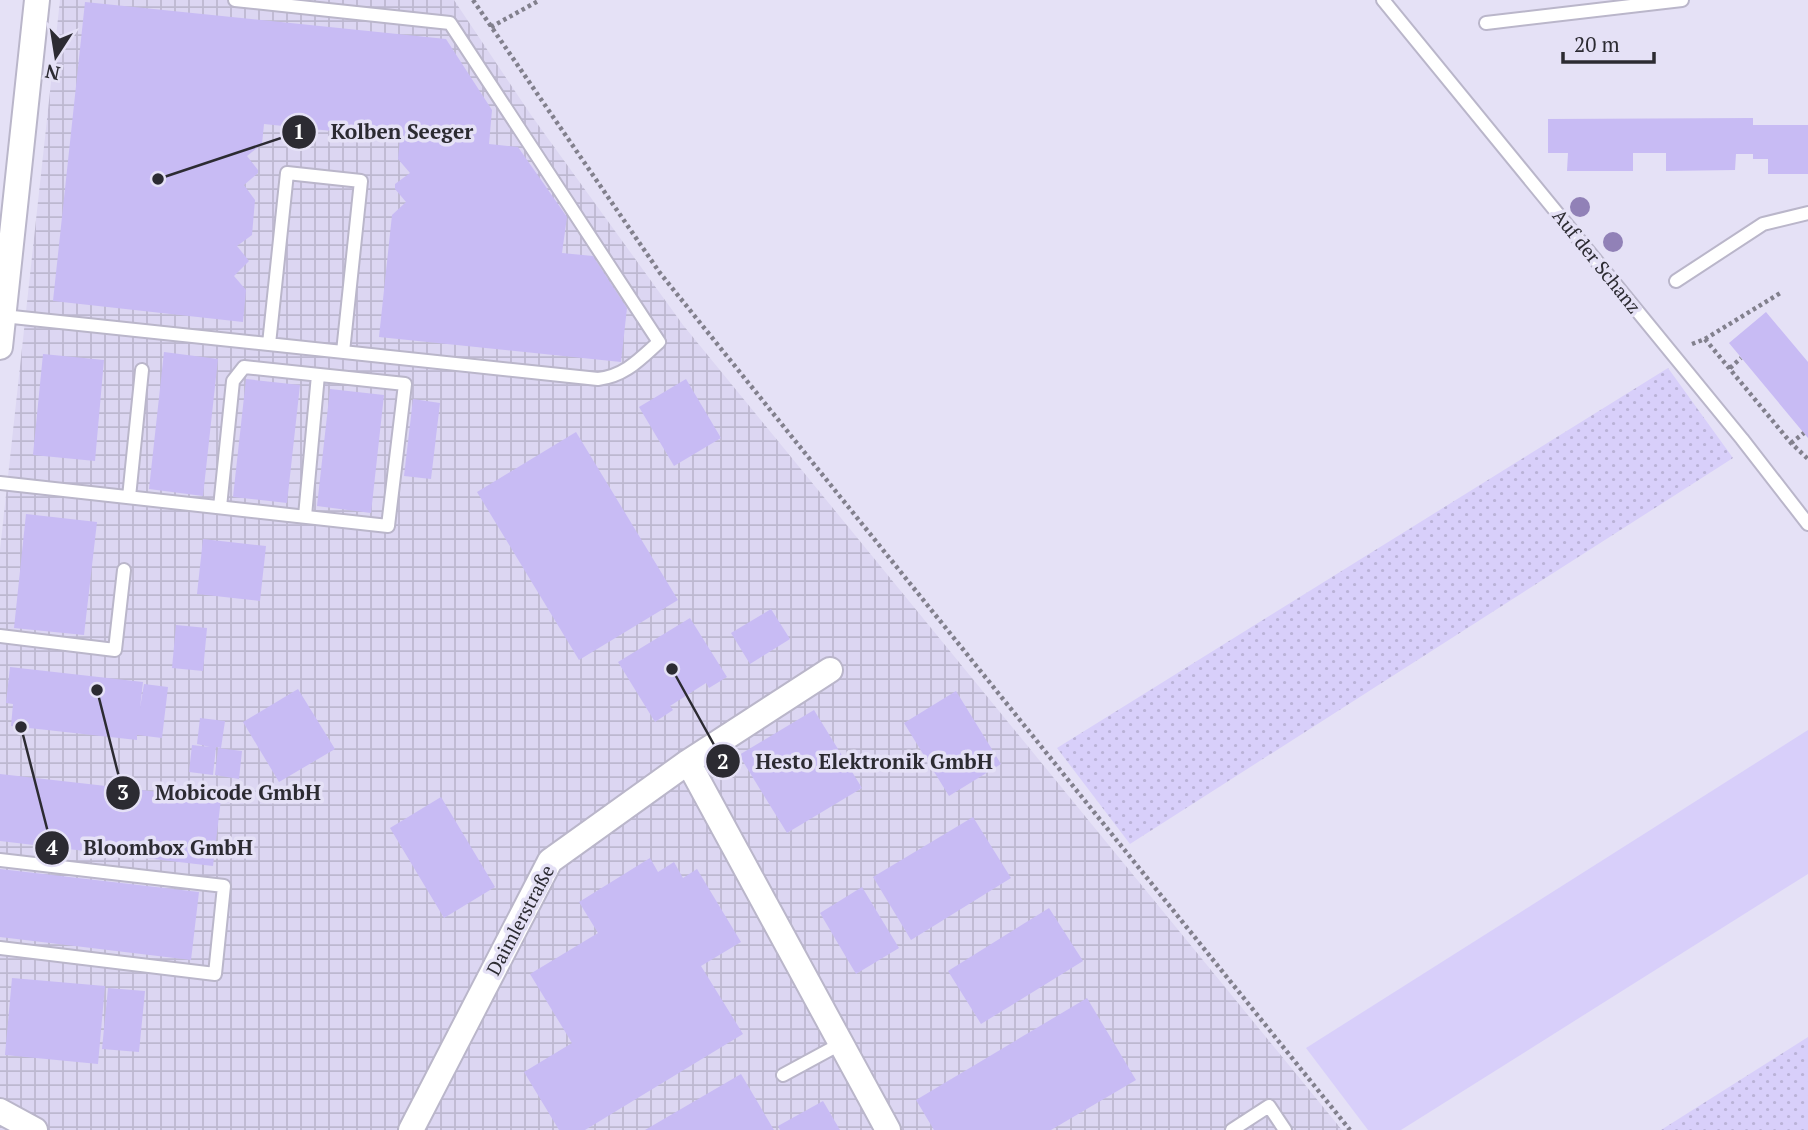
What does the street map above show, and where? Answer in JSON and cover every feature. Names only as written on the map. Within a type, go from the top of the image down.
[{"type":"street","points":[[0,347],[37,0]]},
{"type":"street","name":"Daimlerstraße","points":[[411,1130],[550,861],[688,762],[830,670]]},
{"type":"street","points":[[688,762],[888,1130]]},
{"type":"street","points":[[0,1111],[35,1130]]},
{"type":"lane","points":[[3,316],[598,379],[614,377],[628,370],[659,342],[450,23],[234,0]]},
{"type":"lane","name":"Auf der Schanz","points":[[1383,0],[1742,439],[1808,524]]},
{"type":"lane","points":[[1486,23],[1682,0]]},
{"type":"lane","points":[[269,344],[287,173],[299,174],[361,181],[343,352]]},
{"type":"lane","points":[[1676,281],[1763,224],[1808,214]]},
{"type":"lane","points":[[0,483],[388,526],[405,384],[244,367],[233,381],[220,507]]},
{"type":"lane","points":[[129,497],[142,370]]},
{"type":"lane","points":[[304,516],[318,375]]},
{"type":"lane","points":[[0,636],[115,650],[124,570]]},
{"type":"lane","points":[[0,860],[224,886],[215,974],[0,948]]},
{"type":"lane","points":[[783,1075],[842,1043]]},
{"type":"lane","points":[[1232,1130],[1269,1106],[1285,1130]]},
{"type":"path","points":[[473,0],[660,273],[1350,1130]]},
{"type":"path","points":[[491,27],[540,0]]},
{"type":"path","points":[[1782,292],[1705,339],[1791,443],[1808,459]]},
{"type":"path","points":[[1730,369],[1741,358]]},
{"type":"path","points":[[1791,443],[1804,433]]},
{"type":"shaded area","points":[[60,0],[454,0],[531,115],[683,325],[1342,1130],[0,1130],[0,550]]},
{"type":"shaded area","points":[[1668,368],[1733,458],[1130,844],[1057,748]]},
{"type":"shaded area","points":[[1808,730],[1808,874],[1401,1130],[1368,1130],[1306,1048]]},
{"type":"shaded area","points":[[1808,1037],[1808,1130],[1661,1130]]},
{"type":"building","points":[[85,2],[446,39],[492,110],[489,144],[518,147],[567,217],[562,253],[593,256],[627,308],[621,362],[379,337],[392,215],[406,202],[395,189],[395,184],[410,173],[398,159],[400,138],[264,124],[262,144],[247,156],[258,170],[244,185],[255,200],[252,235],[237,246],[249,261],[234,276],[246,290],[243,322],[53,301]]},
{"type":"building","points":[[1753,118],[1753,125],[1808,125],[1808,174],[1768,174],[1768,159],[1753,159],[1753,154],[1736,154],[1735,170],[1666,171],[1666,153],[1633,153],[1633,171],[1567,171],[1568,153],[1548,153],[1548,119]]},
{"type":"building","points":[[1766,312],[1808,362],[1808,438],[1729,343]]},
{"type":"building","points":[[164,352],[218,359],[203,496],[149,489]]},
{"type":"building","points":[[43,354],[104,360],[95,461],[33,455]]},
{"type":"building","points":[[246,379],[300,385],[287,503],[233,497]]},
{"type":"building","points":[[686,379],[721,438],[674,466],[639,407]]},
{"type":"building","points":[[330,389],[384,395],[371,513],[317,506]]},
{"type":"building","points":[[413,399],[440,403],[431,479],[404,476]]},
{"type":"building","points":[[576,432],[678,600],[579,660],[477,492]]},
{"type":"building","points":[[26,514],[97,522],[84,635],[14,628]]},
{"type":"building","points":[[203,539],[266,546],[260,601],[197,594]]},
{"type":"building","points":[[771,609],[790,639],[750,664],[731,633]]},
{"type":"building","points":[[690,618],[727,677],[709,688],[706,683],[670,706],[673,710],[655,722],[618,662]]},
{"type":"building","points":[[176,625],[207,628],[203,671],[172,668]]},
{"type":"building","points":[[10,667],[143,682],[140,708],[144,684],[168,687],[162,738],[137,735],[137,740],[11,726],[13,704],[6,703]]},
{"type":"building","points":[[298,689],[335,749],[279,782],[243,722]]},
{"type":"building","points":[[956,691],[1001,764],[949,796],[904,723]]},
{"type":"building","points":[[814,710],[862,788],[787,833],[739,755]]},
{"type":"building","points":[[200,718],[225,721],[221,748],[216,747],[213,775],[189,772],[192,745],[210,747],[197,744]]},
{"type":"building","points":[[218,748],[242,751],[239,779],[215,775]]},
{"type":"building","points":[[0,774],[221,799],[213,866],[0,841]]},
{"type":"building","points":[[441,797],[495,887],[444,918],[390,828]]},
{"type":"building","points":[[973,817],[1011,878],[911,940],[873,877]]},
{"type":"building","points":[[650,858],[658,872],[674,862],[683,878],[697,869],[741,942],[701,966],[743,1034],[585,1130],[559,1130],[524,1072],[572,1043],[530,974],[598,933],[579,902]]},
{"type":"building","points":[[0,869],[199,892],[191,960],[0,937]]},
{"type":"building","points":[[862,887],[899,948],[856,974],[820,913]]},
{"type":"building","points":[[1049,908],[1083,961],[981,1024],[948,971]]},
{"type":"building","points":[[12,978],[105,986],[98,1064],[5,1055]]},
{"type":"building","points":[[108,988],[145,991],[139,1052],[102,1049]]},
{"type":"building","points":[[1087,998],[1136,1080],[1051,1130],[934,1130],[916,1100]]},
{"type":"building","points":[[741,1074],[774,1130],[645,1130]]},
{"type":"building","points":[[823,1101],[840,1130],[780,1130],[778,1126]]},
{"type":"place","name":"Kolben Seeger","points":[[158,179]]},
{"type":"place","name":"Hesto Elektronik GmbH","points":[[672,669]]},
{"type":"place","name":"Mobicode GmbH","points":[[97,690]]},
{"type":"place","name":"Bloombox GmbH","points":[[21,727]]}]
